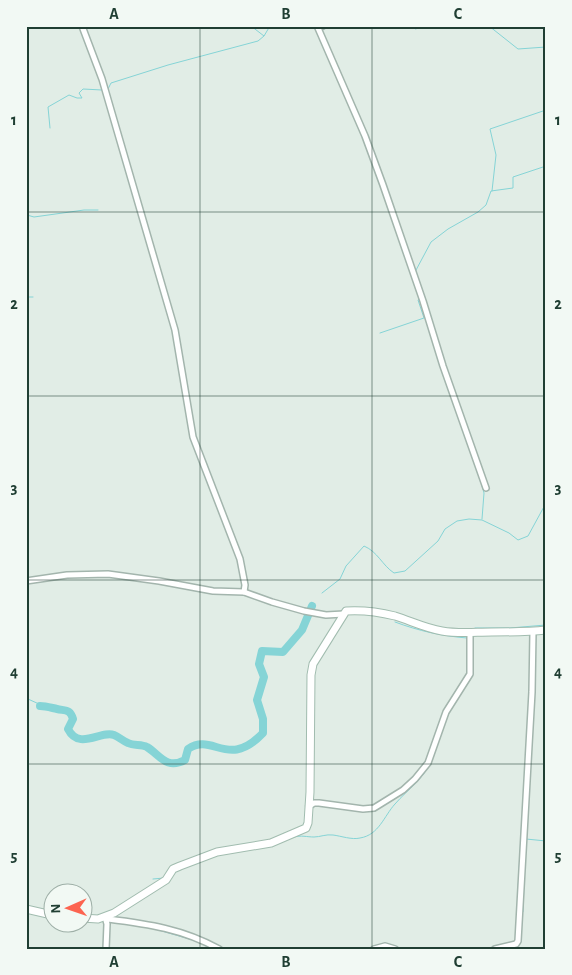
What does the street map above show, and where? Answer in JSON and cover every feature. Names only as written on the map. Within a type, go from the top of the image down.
[{"type":"main road","points":[[92,919],[105,917],[166,880],[170,872],[180,866],[217,852],[271,842],[306,828],[309,806],[312,664],[346,611],[358,610],[396,616],[418,626],[438,630],[470,633],[546,630]]},
{"type":"main road","points":[[26,909],[42,913]]},
{"type":"street","points":[[82,26],[102,80],[175,330],[193,437],[240,559],[245,585],[244,592]]},
{"type":"street","points":[[323,26],[318,28],[365,136],[383,185],[486,488]]},
{"type":"street","points":[[26,581],[67,574],[108,574],[214,591],[244,592],[304,611],[326,615],[344,614]]},
{"type":"street","points":[[494,949],[516,944],[518,940],[531,708],[533,632]]},
{"type":"street","points":[[309,806],[319,803],[362,809],[374,808],[403,790],[415,779],[428,763],[446,712],[470,674],[470,633]]},
{"type":"street","points":[[105,917],[107,924],[106,949]]},
{"type":"street","points":[[105,917],[108,920],[157,926],[194,937],[219,949]]},
{"type":"street","points":[[374,949],[385,946],[395,949]]},
{"type":"waterway","points":[[251,26],[264,36],[270,26]]},
{"type":"waterway","points":[[414,26],[415,29],[428,26]]},
{"type":"waterway","points":[[489,26],[518,49],[546,47]]},
{"type":"waterway","points":[[106,89],[108,89],[111,83],[168,65],[258,41],[264,36]]},
{"type":"waterway","points":[[50,128],[48,107],[69,95],[82,98],[79,93],[83,89],[102,90]]},
{"type":"waterway","points":[[492,191],[496,155],[490,129],[546,110]]},
{"type":"waterway","points":[[415,272],[431,242],[448,229],[478,212],[486,205],[491,191],[513,188],[513,177],[546,166]]},
{"type":"waterway","points":[[27,215],[34,217],[84,210],[98,210]]},
{"type":"waterway","points":[[421,288],[423,293]]},
{"type":"waterway","points":[[26,297],[33,297]]},
{"type":"waterway","points":[[380,333],[424,318],[419,299]]},
{"type":"waterway","points":[[427,324],[430,333]]},
{"type":"waterway","points":[[479,474],[484,493],[482,519]]},
{"type":"waterway","points":[[322,593],[340,579],[346,566],[364,546],[373,552],[394,573],[405,571],[438,541],[445,529],[457,521],[469,519],[482,520],[509,533],[518,540],[528,536],[546,503]]},
{"type":"waterway","points":[[40,706],[69,712],[73,719],[68,729],[78,739],[109,734],[114,735],[130,744],[147,747],[168,762],[178,763],[185,760],[188,749],[197,745],[230,750],[240,749],[251,744],[263,733],[263,719],[257,700],[264,677],[259,664],[262,651],[283,652],[302,630],[312,606]]},
{"type":"waterway","points":[[395,622],[431,633],[467,638]]},
{"type":"waterway","points":[[475,628],[546,625]]},
{"type":"waterway","points":[[530,635],[530,649]]},
{"type":"waterway","points":[[529,699],[530,680]]},
{"type":"waterway","points":[[26,681],[28,699],[39,704]]},
{"type":"waterway","points":[[294,837],[330,835],[357,838],[367,836],[377,829],[395,804],[421,778],[432,759]]},
{"type":"waterway","points":[[518,890],[522,817]]},
{"type":"waterway","points":[[526,840],[546,841]]},
{"type":"waterway","points":[[153,879],[164,878]]},
{"type":"waterway","points":[[521,913],[523,912],[524,881]]},
{"type":"waterway","points":[[26,913],[35,914]]},
{"type":"waterway","points":[[110,922],[134,925]]},
{"type":"waterway","points":[[155,929],[208,946]]}]
